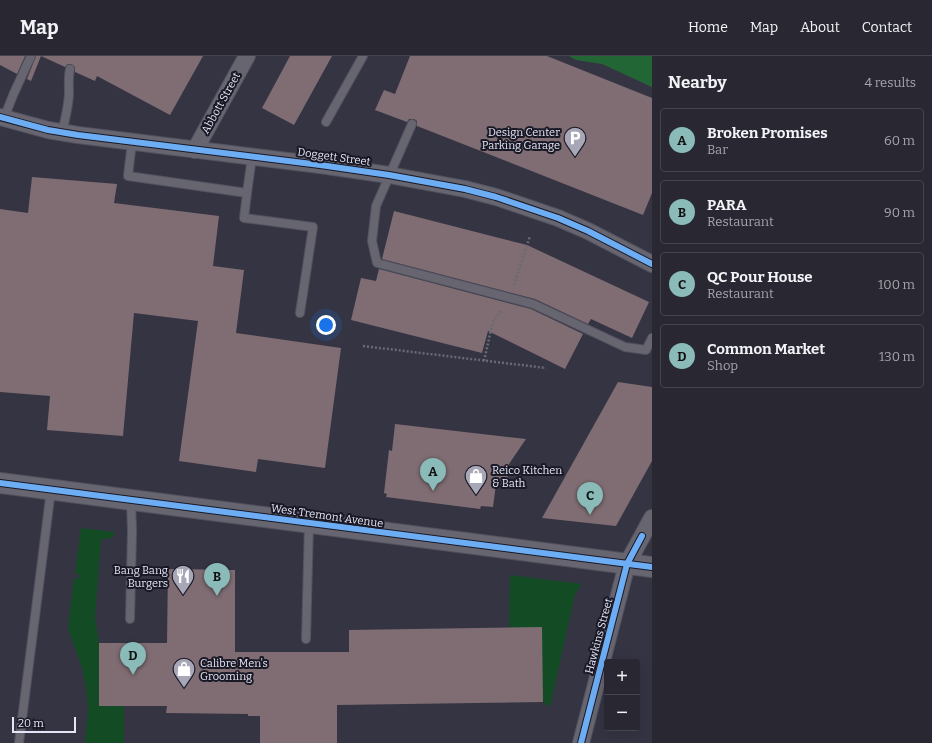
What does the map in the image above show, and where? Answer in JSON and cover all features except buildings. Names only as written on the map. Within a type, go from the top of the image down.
[{"type":"street","name":"Abbott Street","points":[[195,150],[247,56]]},
{"type":"street","name":"Doggett Street","points":[[2,118],[62,132],[389,175],[465,189],[496,197],[588,230],[652,264]]},
{"type":"street","name":"West Tremont Avenue","points":[[0,483],[652,567]]},
{"type":"street","name":"Hawkins Street","points":[[581,743],[627,564],[652,518]]},
{"type":"lane","points":[[2,118],[31,56]]},
{"type":"lane","points":[[326,122],[363,56]]},
{"type":"lane","points":[[62,132],[67,111],[69,92],[68,76],[70,69]]},
{"type":"lane","points":[[412,124],[376,206],[372,242],[378,263],[533,304],[624,347],[646,350],[652,338]]},
{"type":"lane","points":[[132,142],[128,176],[247,193]]},
{"type":"lane","points":[[252,157],[244,218],[313,227],[300,313]]},
{"type":"lane","points":[[19,743],[51,489]]},
{"type":"lane","points":[[130,619],[132,531],[131,500]]},
{"type":"lane","points":[[306,640],[309,524]]},
{"type":"path","points":[[513,287],[530,236]]},
{"type":"path","points":[[484,361],[493,322],[506,305]]},
{"type":"path","points":[[363,346],[546,368]]},
{"type":"green space","points":[[569,56],[652,56],[652,87],[602,64],[576,60]]},
{"type":"green space","points":[[81,528],[115,532],[113,537],[101,539],[95,617],[99,643],[99,706],[124,706],[124,743],[85,743],[88,711],[86,688],[82,668],[68,628],[74,578],[79,579],[79,574],[75,573]]},
{"type":"green space","points":[[510,575],[582,584],[575,594],[550,707],[543,702],[509,628]]},
{"type":"cycle path","points":[[0,117],[48,130],[78,135],[320,165],[389,175],[465,189],[496,197],[558,218],[588,231],[652,264]]},
{"type":"cycle path","points":[[0,483],[652,567]]},
{"type":"cycle path","points":[[581,743],[627,564],[642,536]]},
{"type":"place","name":"Design Center Parking Garage","points":[[575,158]]},
{"type":"place","name":"Broken Promises","points":[[433,491]]},
{"type":"place","name":"Reico Kitchen & Bath","points":[[476,496]]},
{"type":"place","name":"QC Pour House","points":[[590,515]]},
{"type":"place","name":"Bang Bang Burgers","points":[[183,596]]},
{"type":"place","name":"PARA","points":[[217,596]]},
{"type":"place","name":"Common Market","points":[[133,675]]},
{"type":"place","name":"Calibre Men's Grooming","points":[[184,688]]}]
